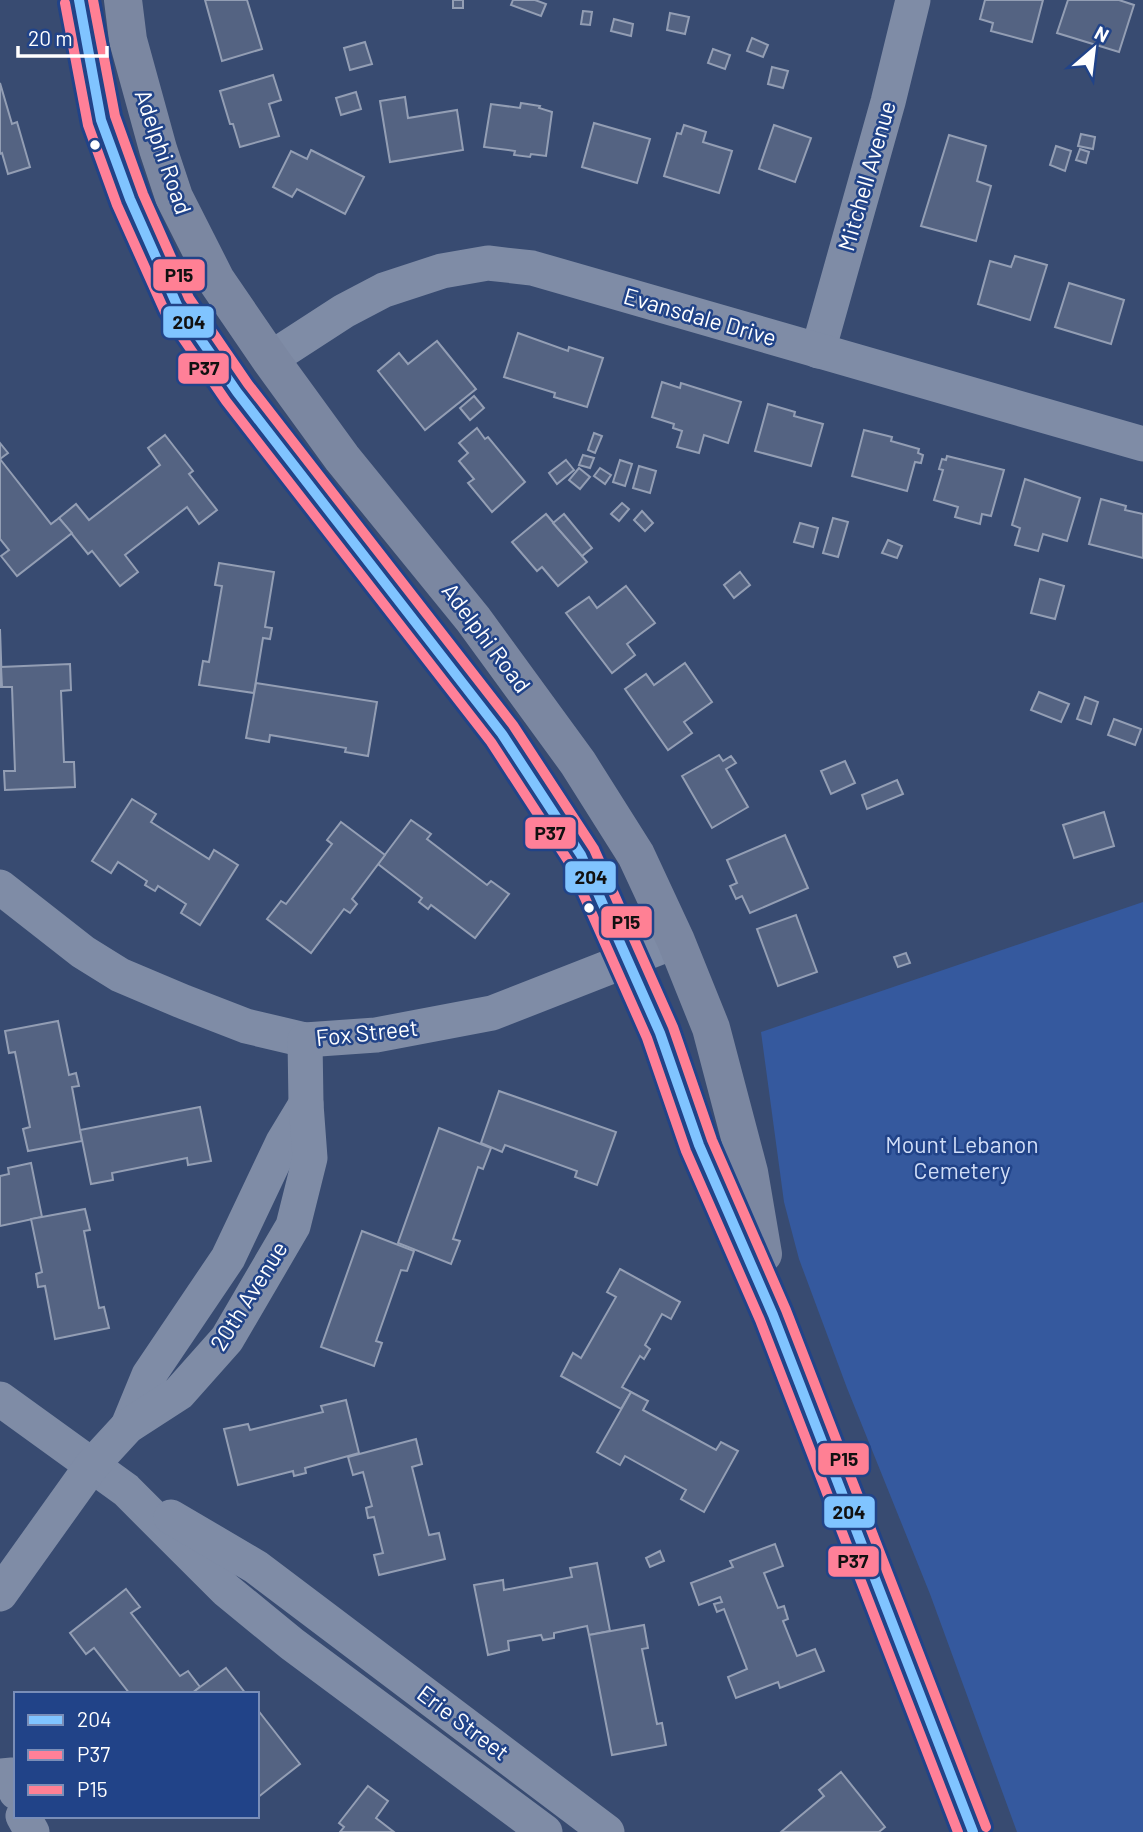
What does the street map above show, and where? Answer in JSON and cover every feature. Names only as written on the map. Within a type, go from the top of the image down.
[{"type":"main road","name":"Adelphi Road","points":[[79,0],[101,120],[130,199],[177,305],[237,393],[502,734],[581,855],[660,1033],[699,1145],[773,1315],[973,1832]]},
{"type":"main road","name":"Adelphi Road","points":[[123,0],[128,40],[158,149],[174,197],[216,280],[342,458],[473,619],[578,763],[636,855],[676,941],[711,1028],[749,1172],[773,1315]]},
{"type":"street","name":"Mitchell Avenue","points":[[818,351],[888,102],[913,0]]},
{"type":"street","name":"Evansdale Drive","points":[[270,359],[344,311],[384,290],[442,271],[488,263],[533,268],[1143,444]]},
{"type":"street","name":"Fox Street","points":[[0,887],[83,952],[120,975],[246,1026],[305,1040],[376,1035],[492,1013],[676,941]]},
{"type":"street","name":"20th Avenue","points":[[0,1594],[93,1465],[128,1426],[179,1393],[228,1339],[293,1226],[310,1158],[305,1040]]},
{"type":"street","name":"20th Avenue","points":[[128,1426],[149,1375],[228,1258],[283,1142],[306,1104]]},
{"type":"street","name":"20th Avenue","points":[[254,1205],[293,1226]]},
{"type":"street","name":"20th Avenue","points":[[176,1338],[204,1365]]},
{"type":"street","name":"Erie Street","points":[[0,1399],[126,1490],[256,1567],[607,1832]]},
{"type":"street","name":"Erie Street","points":[[126,1490],[226,1590],[292,1644],[545,1832]]},
{"type":"street","points":[[292,1644],[319,1614]]},
{"type":"street","points":[[0,1776],[12,1775],[14,1784]]},
{"type":"green space","name":"Mount Lebanon Cemetery","points":[[1143,902],[1143,1832],[1017,1832],[930,1594],[847,1388],[799,1259],[784,1202],[761,1032]]},
{"type":"building","points":[[205,0],[247,0],[262,49],[222,61]]},
{"type":"building","points":[[453,0],[463,0],[463,8],[453,8]]},
{"type":"building","points":[[513,0],[535,0],[546,4],[541,16],[511,5]]},
{"type":"building","points":[[985,0],[1043,0],[1032,42],[991,31],[993,23],[980,19]]},
{"type":"building","points":[[1068,0],[1119,0],[1134,5],[1119,52],[1057,33]]},
{"type":"building","points":[[583,11],[592,12],[590,25],[581,24]]},
{"type":"building","points":[[670,13],[689,17],[685,34],[667,30]]},
{"type":"building","points":[[614,19],[633,24],[631,36],[611,31]]},
{"type":"building","points":[[752,38],[768,45],[763,57],[747,51]]},
{"type":"building","points":[[365,42],[372,64],[350,70],[344,48]]},
{"type":"building","points":[[713,49],[730,55],[725,69],[708,63]]},
{"type":"building","points":[[772,67],[788,71],[783,88],[768,84]]},
{"type":"building","points":[[273,75],[281,100],[269,104],[279,136],[240,147],[220,91]]},
{"type":"building","points":[[0,83],[12,124],[17,122],[30,167],[8,174],[2,153],[0,154]]},
{"type":"building","points":[[356,92],[361,109],[341,115],[336,98]]},
{"type":"building","points":[[405,97],[408,118],[457,110],[463,150],[390,162],[380,101]]},
{"type":"building","points":[[521,103],[540,106],[539,108],[552,112],[546,156],[514,155],[515,151],[484,147],[491,104],[520,108]]},
{"type":"building","points":[[594,123],[650,139],[637,183],[582,167]]},
{"type":"building","points":[[684,125],[706,132],[703,142],[732,151],[719,193],[664,176],[677,133],[681,134]]},
{"type":"building","points":[[774,125],[811,138],[795,182],[759,169]]},
{"type":"building","points":[[1081,134],[1095,137],[1093,149],[1078,146]]},
{"type":"building","points":[[949,135],[986,146],[977,181],[991,186],[976,241],[921,226]]},
{"type":"building","points":[[1056,146],[1071,151],[1065,171],[1050,165]]},
{"type":"building","points":[[1080,149],[1089,152],[1086,163],[1076,160]]},
{"type":"building","points":[[311,150],[364,177],[345,214],[297,189],[292,197],[273,187],[291,151],[307,159]]},
{"type":"building","points":[[1015,256],[1047,265],[1030,320],[978,304],[990,261],[1011,267]]},
{"type":"building","points":[[1069,283],[1124,300],[1111,344],[1055,327]]},
{"type":"building","points":[[518,333],[568,351],[569,347],[603,358],[587,407],[554,397],[555,393],[504,377]]},
{"type":"building","points":[[437,341],[476,389],[425,430],[378,371],[399,353],[408,364]]},
{"type":"building","points":[[662,382],[680,388],[681,383],[741,402],[728,443],[704,435],[699,453],[677,447],[682,431],[673,428],[674,424],[652,417]]},
{"type":"building","points":[[474,396],[484,408],[470,420],[460,408]]},
{"type":"building","points":[[768,404],[795,412],[794,416],[823,424],[811,466],[755,451]]},
{"type":"building","points":[[477,428],[485,439],[488,437],[525,482],[492,512],[468,483],[474,479],[459,461],[468,453],[459,443]]},
{"type":"building","points":[[864,430],[892,437],[891,441],[919,449],[918,453],[923,455],[921,463],[915,462],[907,491],[852,476]]},
{"type":"building","points":[[594,433],[602,436],[595,453],[588,450]]},
{"type":"building","points":[[165,435],[193,471],[189,474],[217,510],[199,524],[187,507],[125,555],[138,572],[120,586],[92,551],[88,554],[59,518],[76,504],[89,520],[160,465],[148,448]]},
{"type":"building","points":[[0,443],[8,453],[0,459]]},
{"type":"building","points":[[583,455],[594,458],[590,468],[579,465]]},
{"type":"building","points":[[947,456],[1004,470],[991,516],[982,514],[980,524],[955,517],[958,507],[934,500],[943,470],[939,469],[942,459],[946,460]]},
{"type":"building","points":[[0,459],[51,524],[59,518],[72,533],[17,576],[1,556],[9,550],[0,539]]},
{"type":"building","points":[[566,460],[574,470],[557,484],[549,473]]},
{"type":"building","points":[[620,460],[632,464],[625,486],[613,482]]},
{"type":"building","points":[[639,466],[656,471],[650,493],[633,488]]},
{"type":"building","points":[[579,468],[590,477],[580,489],[569,480]]},
{"type":"building","points":[[600,468],[611,475],[605,484],[594,476]]},
{"type":"building","points":[[1025,479],[1080,498],[1067,541],[1043,534],[1038,551],[1015,545],[1020,528],[1012,525]]},
{"type":"building","points":[[1101,499],[1126,506],[1125,510],[1143,514],[1143,558],[1089,544]]},
{"type":"building","points":[[622,503],[629,509],[619,521],[611,514]]},
{"type":"building","points":[[642,511],[653,523],[645,531],[634,520]]},
{"type":"building","points":[[546,514],[587,562],[558,586],[542,567],[537,571],[512,542]]},
{"type":"building","points":[[564,514],[592,548],[582,556],[553,523]]},
{"type":"building","points":[[833,518],[848,522],[838,557],[823,553]]},
{"type":"building","points":[[800,523],[818,528],[813,547],[794,542]]},
{"type":"building","points":[[888,540],[902,546],[897,558],[882,553]]},
{"type":"building","points":[[219,563],[274,572],[265,627],[272,628],[270,639],[263,638],[254,693],[199,685],[203,661],[209,662],[222,586],[215,585]]},
{"type":"building","points":[[740,572],[750,585],[734,598],[724,585]]},
{"type":"building","points":[[1040,579],[1064,586],[1055,619],[1031,613]]},
{"type":"building","points":[[626,586],[655,623],[627,644],[635,655],[612,673],[566,613],[589,597],[597,608]]},
{"type":"building","points":[[0,629],[2,687],[0,687]]},
{"type":"building","points":[[685,663],[712,702],[684,722],[692,733],[668,750],[625,689],[646,674],[654,685]]},
{"type":"building","points":[[70,664],[71,690],[61,691],[64,762],[74,762],[75,787],[5,790],[4,771],[15,771],[12,687],[2,687],[1,667]]},
{"type":"building","points":[[256,683],[377,702],[368,756],[345,752],[346,748],[270,735],[269,742],[246,738]]},
{"type":"building","points":[[1039,692],[1069,704],[1061,722],[1031,710]]},
{"type":"building","points":[[1085,697],[1098,702],[1091,724],[1077,719]]},
{"type":"building","points":[[1114,719],[1141,729],[1135,745],[1108,735]]},
{"type":"building","points":[[719,755],[723,761],[731,756],[736,763],[726,769],[748,807],[712,828],[682,776]]},
{"type":"building","points":[[845,761],[855,783],[831,794],[821,771]]},
{"type":"building","points":[[897,780],[903,794],[867,809],[862,795]]},
{"type":"building","points":[[132,799],[156,814],[151,822],[209,859],[214,850],[238,865],[200,925],[181,913],[186,904],[158,886],[155,891],[145,885],[147,881],[118,862],[111,873],[92,861]]},
{"type":"building","points":[[1104,812],[1114,846],[1074,858],[1063,825]]},
{"type":"building","points":[[411,820],[431,834],[427,839],[487,885],[491,881],[509,894],[475,938],[431,905],[428,909],[419,902],[422,898],[378,864]]},
{"type":"building","points":[[341,822],[385,855],[352,899],[357,904],[350,913],[344,909],[311,953],[267,919],[281,901],[286,904],[332,844],[327,840]]},
{"type":"building","points":[[785,835],[808,888],[750,913],[742,896],[736,899],[730,886],[737,883],[727,860]]},
{"type":"building","points":[[796,915],[817,972],[778,986],[757,929]]},
{"type":"building","points":[[906,953],[910,963],[898,967],[894,957]]},
{"type":"building","points":[[58,1021],[69,1075],[76,1073],[79,1086],[72,1087],[82,1141],[28,1151],[23,1129],[30,1127],[15,1052],[9,1053],[5,1031]]},
{"type":"building","points":[[499,1091],[616,1132],[597,1185],[575,1177],[577,1171],[505,1145],[502,1152],[481,1143]]},
{"type":"building","points":[[200,1107],[211,1161],[188,1165],[187,1158],[112,1173],[113,1180],[91,1184],[80,1130]]},
{"type":"building","points":[[439,1128],[491,1148],[483,1169],[478,1167],[453,1239],[460,1241],[451,1264],[398,1243]]},
{"type":"building","points":[[31,1163],[42,1217],[0,1226],[0,1176],[9,1174],[8,1168]]},
{"type":"building","points":[[85,1209],[90,1230],[84,1231],[99,1308],[104,1307],[109,1328],[55,1339],[45,1286],[38,1287],[36,1274],[42,1272],[31,1219]]},
{"type":"building","points":[[362,1231],[414,1251],[407,1271],[401,1270],[376,1341],[382,1343],[374,1366],[321,1347]]},
{"type":"building","points":[[620,1269],[680,1302],[671,1319],[662,1314],[645,1345],[650,1349],[644,1359],[640,1356],[622,1387],[631,1392],[621,1409],[561,1376],[573,1353],[581,1358],[616,1297],[607,1292]]},
{"type":"building","points":[[631,1392],[648,1401],[643,1410],[716,1450],[721,1442],[738,1451],[704,1512],[681,1499],[686,1490],[625,1456],[620,1465],[597,1452]]},
{"type":"building","points":[[346,1400],[359,1453],[305,1468],[306,1473],[294,1476],[293,1471],[238,1485],[224,1429],[248,1424],[250,1430],[323,1412],[321,1406]]},
{"type":"building","points":[[416,1439],[422,1464],[412,1467],[429,1535],[439,1533],[445,1559],[379,1575],[374,1555],[383,1553],[374,1517],[368,1518],[366,1508],[372,1506],[363,1472],[353,1475],[348,1457]]},
{"type":"building","points":[[775,1544],[783,1566],[764,1573],[778,1608],[784,1606],[788,1619],[783,1621],[797,1656],[815,1649],[824,1671],[780,1688],[778,1682],[736,1698],[728,1677],[747,1669],[724,1609],[717,1612],[714,1604],[722,1602],[720,1597],[699,1605],[691,1583],[733,1567],[730,1561]]},
{"type":"building","points":[[660,1551],[664,1561],[650,1567],[646,1558]]},
{"type":"building","points":[[597,1563],[610,1631],[589,1635],[587,1626],[554,1633],[554,1638],[543,1640],[541,1635],[508,1641],[509,1650],[488,1655],[474,1585],[503,1580],[504,1590],[572,1577],[570,1568]]},
{"type":"building","points":[[126,1589],[140,1607],[131,1613],[180,1676],[188,1671],[200,1687],[194,1692],[128,1692],[94,1648],[86,1654],[70,1633]]},
{"type":"building","points":[[644,1625],[648,1648],[642,1649],[657,1724],[662,1723],[666,1745],[612,1755],[589,1635]]},
{"type":"building","points":[[226,1668],[244,1692],[194,1692]]},
{"type":"building","points":[[259,1712],[300,1764],[259,1796]]},
{"type":"building","points":[[841,1772],[885,1827],[879,1832],[781,1832],[824,1796],[819,1790]]},
{"type":"building","points":[[368,1786],[388,1801],[376,1818],[394,1832],[340,1832],[344,1827],[339,1823]]},
{"type":"transit line","name":"204","points":[[79,0],[101,120],[130,199],[177,305],[237,392],[502,734],[581,855],[660,1033],[699,1145],[773,1315],[973,1832]]},
{"type":"transit line","name":"P15","points":[[93,0],[115,116],[143,194],[189,298],[248,384],[513,725],[594,849],[673,1027],[712,1140],[786,1310],[986,1827]]},
{"type":"transit line","name":"P37","points":[[65,3],[88,125],[117,205],[165,312],[226,401],[491,742],[569,862],[647,1038],[686,1151],[760,1320],[958,1832]]}]
